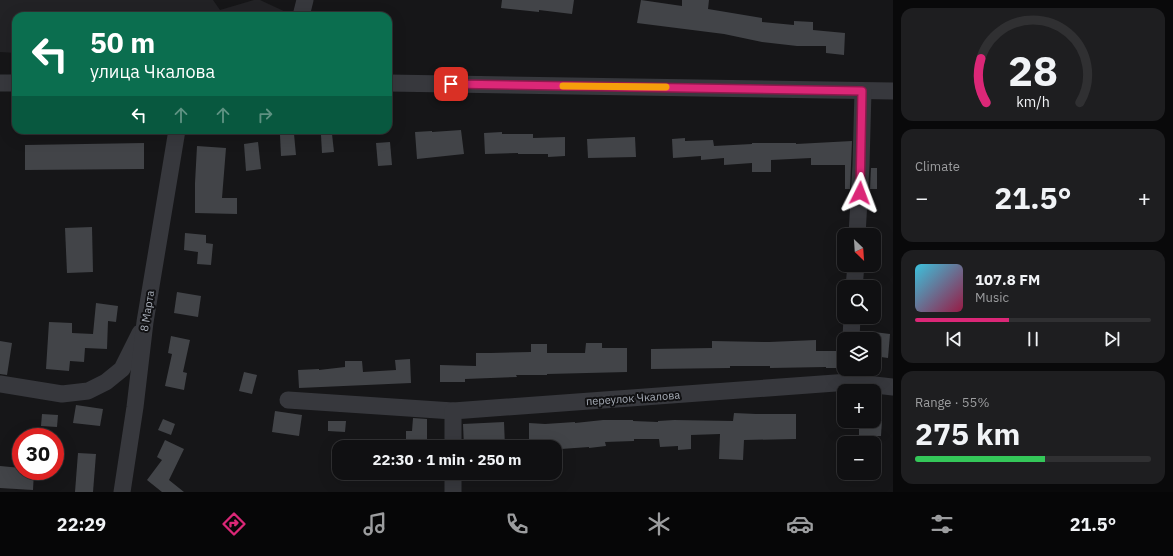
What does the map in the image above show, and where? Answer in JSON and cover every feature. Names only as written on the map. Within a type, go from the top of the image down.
[{"type":"street","points":[[302,12],[305,0]]},
{"type":"street","points":[[0,83],[12,83]]},
{"type":"street","points":[[392,83],[893,91]]},
{"type":"street","points":[[858,228],[862,91]]},
{"type":"street","name":"8 Марта","points":[[122,492],[135,407],[145,322],[176,134]]},
{"type":"street","points":[[0,384],[62,394],[88,391],[106,382],[122,369],[145,322]]},
{"type":"street","name":"переулок Чкалова","points":[[288,400],[453,411],[838,376]]},
{"type":"street","name":"переулок Чкалова","points":[[853,376],[893,387]]},
{"type":"street","points":[[453,411],[453,440]]},
{"type":"street","points":[[453,480],[453,492]]},
{"type":"shaded area","points":[[0,0],[213,0],[220,10],[254,0],[260,0],[286,12],[12,12],[12,53],[0,52]]},
{"type":"building","points":[[502,0],[574,0],[572,14],[539,10],[539,12],[501,8]]},
{"type":"building","points":[[641,0],[682,6],[682,0],[709,0],[708,9],[762,18],[762,22],[794,25],[794,21],[813,22],[813,30],[845,33],[844,55],[826,53],[826,46],[797,46],[762,42],[724,34],[637,23]]},
{"type":"building","points":[[461,130],[464,154],[417,159],[415,132]]},
{"type":"building","points":[[502,132],[502,134],[533,134],[533,138],[565,137],[565,156],[548,157],[548,154],[518,153],[485,154],[484,133]]},
{"type":"building","points":[[294,134],[296,155],[281,156],[280,135]]},
{"type":"building","points":[[332,134],[334,152],[322,153],[321,135]]},
{"type":"building","points":[[635,137],[636,157],[588,158],[587,139]]},
{"type":"building","points":[[685,138],[685,141],[713,140],[714,146],[752,143],[796,144],[852,141],[850,189],[845,189],[845,165],[811,165],[811,158],[771,160],[771,172],[752,172],[752,163],[724,165],[724,158],[701,160],[701,156],[673,158],[672,139]]},
{"type":"building","points":[[258,142],[261,169],[246,171],[244,144]]},
{"type":"building","points":[[390,142],[392,165],[378,166],[376,143]]},
{"type":"building","points":[[144,143],[144,169],[25,170],[25,145]]},
{"type":"building","points":[[197,146],[226,148],[222,198],[237,198],[237,214],[195,213]]},
{"type":"building","points":[[871,168],[877,168],[877,189],[870,189]]},
{"type":"building","points":[[92,227],[93,272],[67,273],[65,228]]},
{"type":"building","points":[[185,233],[206,235],[206,243],[213,244],[211,265],[197,264],[198,252],[184,250]]},
{"type":"building","points":[[177,292],[201,296],[198,317],[174,313]]},
{"type":"building","points":[[96,303],[118,306],[116,322],[108,321],[107,349],[85,348],[84,362],[70,361],[69,371],[46,369],[49,322],[72,323],[72,333],[93,334]]},
{"type":"building","points":[[881,333],[890,334],[888,358],[881,357]]},
{"type":"building","points":[[171,336],[190,340],[183,372],[187,373],[184,390],[165,386],[172,354],[168,353]]},
{"type":"building","points":[[816,340],[816,351],[837,351],[837,368],[770,368],[770,366],[730,366],[730,368],[651,369],[651,349],[712,348],[712,341],[769,342]]},
{"type":"building","points":[[0,341],[12,343],[7,375],[0,374]]},
{"type":"building","points":[[586,343],[602,343],[602,348],[627,348],[627,372],[516,375],[517,377],[465,379],[465,382],[440,382],[440,365],[476,366],[476,353],[531,352],[531,344],[547,344],[547,353],[585,353]]},
{"type":"building","points":[[410,359],[411,383],[299,388],[298,370],[319,370],[345,367],[345,361],[362,361],[363,372],[396,370],[395,360]]},
{"type":"building","points":[[244,372],[257,375],[252,394],[239,391]]},
{"type":"building","points":[[76,405],[103,409],[100,426],[73,423]]},
{"type":"building","points":[[275,411],[302,415],[299,436],[272,432]]},
{"type":"building","points":[[734,413],[796,414],[796,439],[744,440],[743,460],[719,459],[720,434],[691,435],[691,449],[678,450],[678,446],[660,447],[659,439],[634,439],[634,441],[605,442],[606,446],[562,449],[562,440],[529,440],[529,423],[575,423],[603,420],[658,422],[674,420],[733,421]]},
{"type":"building","points":[[42,414],[58,415],[57,427],[41,426]]},
{"type":"building","points":[[413,418],[427,419],[427,440],[406,440],[406,431],[412,431]]},
{"type":"building","points":[[163,419],[175,424],[171,435],[158,430]]},
{"type":"building","points":[[328,421],[346,421],[345,432],[328,431]]},
{"type":"building","points":[[882,421],[881,436],[859,436],[859,428],[881,428]]},
{"type":"building","points":[[504,422],[505,440],[464,440],[463,424]]},
{"type":"building","points":[[165,440],[184,449],[169,480],[184,492],[162,492],[147,480],[162,460],[157,457]]},
{"type":"building","points":[[78,453],[96,454],[93,492],[75,492]]},
{"type":"building","points":[[0,466],[12,467],[12,480],[34,480],[33,490],[0,488]]},
{"type":"slow traffic","points":[[563,86],[666,87]]},
{"type":"route","points":[[451,84],[862,91],[860,193]]}]
